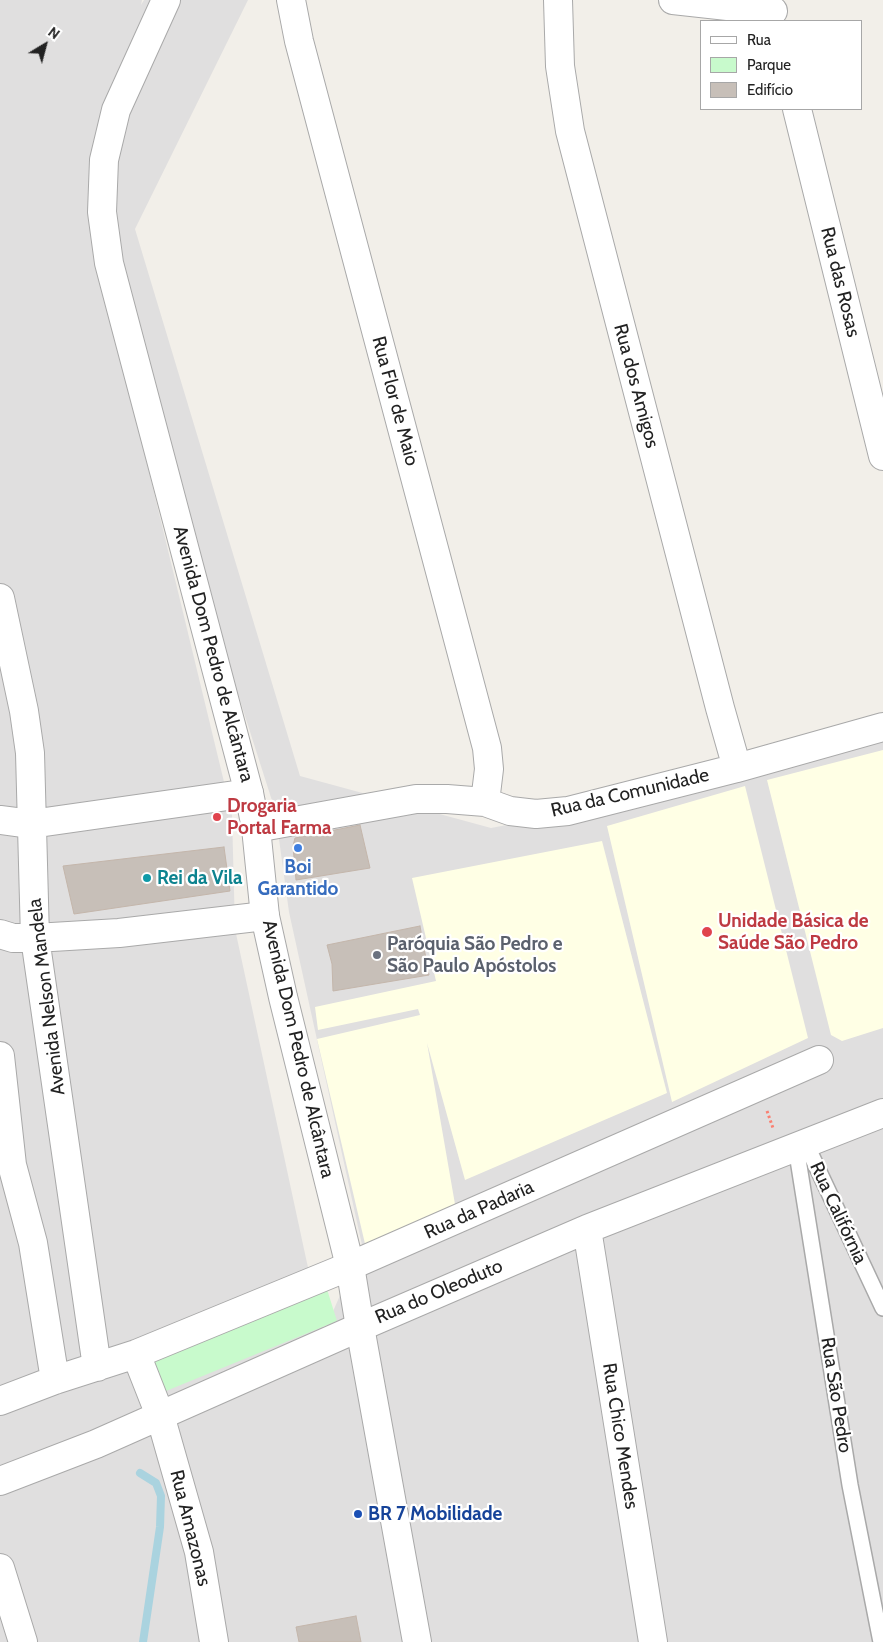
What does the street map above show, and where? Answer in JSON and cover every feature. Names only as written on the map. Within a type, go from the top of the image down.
[{"type":"street","name":"Avenida Dom Pedro de Alcântara","points":[[166,0],[116,110],[104,160],[102,212],[109,263],[250,793],[256,828],[265,916],[283,997],[350,1266],[417,1642]]},
{"type":"street","name":"Rua Flor de Maio","points":[[292,0],[301,50],[487,748],[489,769],[485,802]]},
{"type":"street","name":"Rua dos Amigos","points":[[558,0],[560,66],[570,131],[720,708],[738,768]]},
{"type":"street","points":[[672,0],[773,11]]},
{"type":"street","name":"Rua das Rosas","points":[[797,110],[883,456]]},
{"type":"street","name":"Avenida Nelson Mandela","points":[[0,598],[24,711],[30,754],[36,938],[97,1367]]},
{"type":"street","name":"Rua da Comunidade","points":[[256,828],[416,799],[485,802],[510,811],[536,814],[568,811],[738,768],[883,727]]},
{"type":"street","points":[[0,820],[31,824],[250,793]]},
{"type":"street","points":[[0,934],[13,938],[36,938],[119,933],[265,916]]},
{"type":"street","points":[[0,1056],[6,1167],[34,1243],[55,1380]]},
{"type":"street","name":"Rua da Padaria","points":[[136,1354],[350,1266],[819,1060]]},
{"type":"street","name":"Rua do Oleoduto","points":[[0,1481],[72,1454],[360,1326],[586,1229],[883,1114]]},
{"type":"street","name":"Rua Chico Mendes","points":[[586,1229],[653,1642]]},
{"type":"street","points":[[0,1401],[55,1380],[136,1354]]},
{"type":"street","name":"Rua Amazonas","points":[[136,1354],[160,1415],[199,1552],[214,1642]]},
{"type":"street","points":[[0,1568],[23,1642]]},
{"type":"lane","name":"Rua Califórnia","points":[[795,1148],[883,1308]]},
{"type":"lane","name":"Rua São Pedro","points":[[795,1148],[850,1485],[882,1642]]},
{"type":"path","points":[[758,1087],[795,1148]]},
{"type":"shaded area","points":[[0,0],[142,0],[141,5],[144,0],[248,0],[135,229],[300,776],[491,828],[704,788],[883,738],[883,1642],[0,1642]],"holes":[[[93,240],[275,810],[289,912],[362,1245],[324,1332],[307,1263],[235,929],[232,815]]]},
{"type":"shaded area","points":[[883,750],[883,1028],[842,1041],[831,1035],[767,780]]},
{"type":"shaded area","name":"Unidade Básica de Saúde São Pedro","points":[[745,786],[808,1038],[672,1102],[607,826]]},
{"type":"shaded area","points":[[602,841],[667,1093],[465,1180],[427,1043],[456,1210],[366,1248],[317,1039],[420,1015],[418,1009],[318,1030],[315,1007],[436,981],[412,878]]},
{"type":"green space","points":[[325,1283],[337,1321],[166,1391],[151,1355]]},
{"type":"building","points":[[360,825],[370,868],[296,880],[293,846],[295,838]]},
{"type":"building","name":"Rei da Vila","points":[[224,847],[230,891],[74,914],[63,866]]},
{"type":"building","name":"Paróquia São Pedro e São Paulo Apóstolos","points":[[420,926],[429,975],[333,991],[332,964],[327,945]]},
{"type":"building","points":[[356,1616],[361,1642],[299,1642],[296,1627]]},
{"type":"waterway","points":[[140,1473],[156,1483],[161,1496],[160,1527],[143,1642]]},
{"type":"place","name":"Drogaria Portal Farma","points":[[217,817]]},
{"type":"place","name":"Boi Garantido","points":[[298,848]]},
{"type":"place","name":"Rei da Vila","points":[[147,878]]},
{"type":"place","name":"Unidade Básica de Saúde São Pedro","points":[[707,932]]},
{"type":"place","name":"Paróquia São Pedro e São Paulo Apóstolos","points":[[377,955]]},
{"type":"place","name":"BR 7 Mobilidade","points":[[358,1514]]}]
